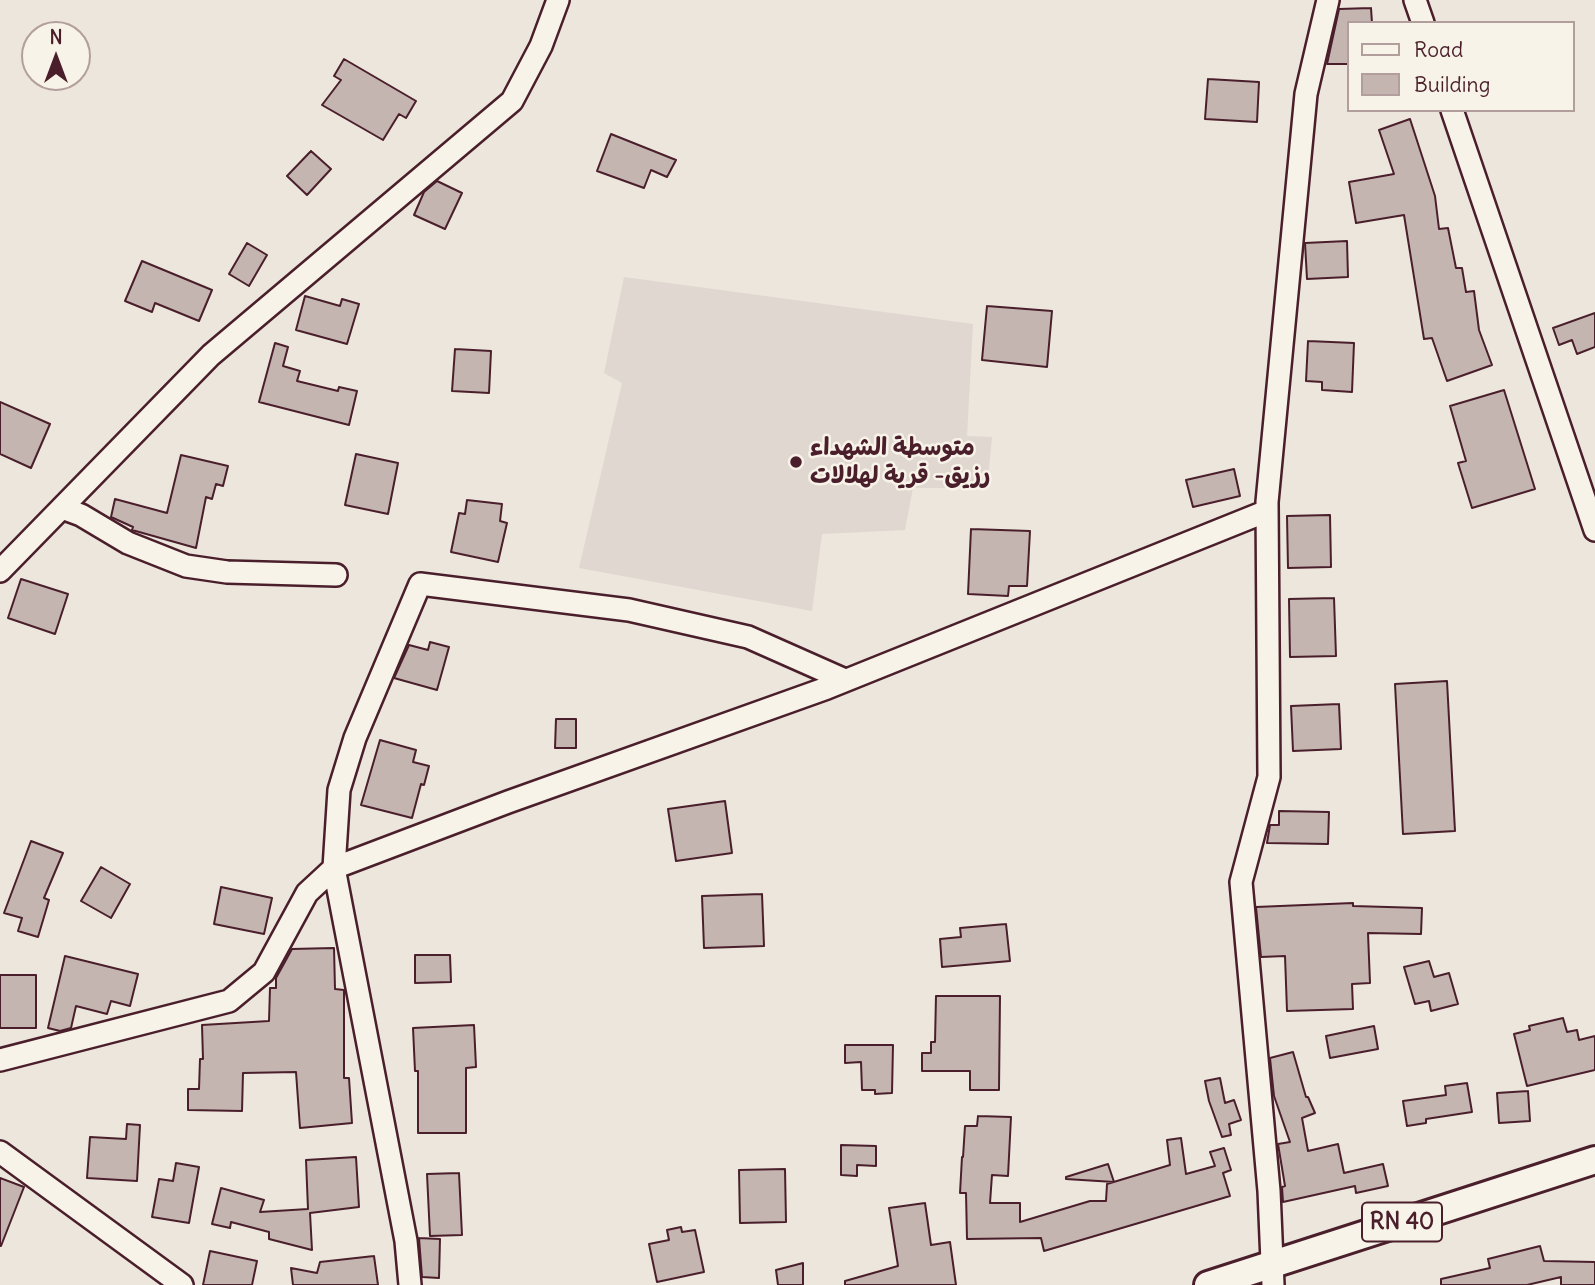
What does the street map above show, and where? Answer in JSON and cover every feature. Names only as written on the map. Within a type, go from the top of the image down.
[{"type":"main road","name":"RN 40","points":[[1208,1285],[1273,1275],[1595,1160]]},
{"type":"street","points":[[0,571],[211,355],[512,101],[541,46],[558,0]]},
{"type":"street","points":[[1273,1275],[1269,1191],[1241,882],[1269,777],[1267,511],[1306,94],[1328,0]]},
{"type":"street","points":[[1415,0],[1422,21]]},
{"type":"street","points":[[1453,112],[1595,530]]},
{"type":"street","points":[[62,508],[81,515],[128,543],[186,566],[227,572],[336,575]]},
{"type":"street","points":[[0,1060],[229,1001],[264,972],[307,893],[334,868],[845,680],[1267,511]]},
{"type":"street","points":[[410,1285],[403,1228],[334,868],[339,790],[355,738],[419,584],[629,610],[748,637],[845,680]]},
{"type":"street","points":[[0,1152],[182,1285]]},
{"type":"shaded area","name":"متوسطة الشهداء رزيق- قرية لهلالات","points":[[624,277],[973,324],[967,436],[992,437],[987,488],[913,488],[905,530],[822,534],[812,611],[579,568],[622,383],[604,373]]},
{"type":"building","points":[[1371,8],[1372,21],[1346,21],[1346,64],[1327,64],[1339,9]]},
{"type":"building","points":[[344,59],[416,101],[406,118],[399,114],[383,140],[322,105],[341,80],[334,76]]},
{"type":"building","points":[[1208,79],[1259,82],[1257,122],[1205,119]]},
{"type":"building","points":[[1410,119],[1435,196],[1439,229],[1448,228],[1456,268],[1462,268],[1466,292],[1474,291],[1479,330],[1492,365],[1447,381],[1432,338],[1424,339],[1404,215],[1356,223],[1349,182],[1394,174],[1379,130]]},
{"type":"building","points":[[611,134],[676,160],[667,177],[651,170],[644,188],[597,171]]},
{"type":"building","points":[[311,151],[331,169],[307,195],[287,176]]},
{"type":"building","points":[[437,181],[462,193],[445,229],[414,215],[424,192]]},
{"type":"building","points":[[1347,241],[1348,277],[1307,279],[1305,243]]},
{"type":"building","points":[[247,243],[267,255],[249,286],[229,274]]},
{"type":"building","points":[[142,261],[212,290],[199,321],[155,303],[152,312],[125,301]]},
{"type":"building","points":[[305,296],[340,306],[342,299],[359,304],[347,344],[296,330]]},
{"type":"building","points":[[987,306],[1052,311],[1047,367],[982,360]]},
{"type":"building","points":[[1595,313],[1595,347],[1577,354],[1572,340],[1559,345],[1553,328]]},
{"type":"building","points":[[1308,341],[1354,343],[1352,392],[1322,390],[1322,382],[1306,381]]},
{"type":"building","points":[[275,343],[288,347],[283,366],[300,371],[297,381],[338,391],[339,387],[357,391],[349,425],[259,402]]},
{"type":"building","points":[[455,349],[491,351],[489,393],[452,391]]},
{"type":"building","points":[[1504,390],[1535,489],[1472,508],[1458,463],[1466,461],[1450,406]]},
{"type":"building","points":[[0,402],[50,424],[31,468],[0,454]]},
{"type":"building","points":[[356,454],[398,463],[388,514],[345,505]]},
{"type":"building","points":[[181,455],[228,466],[223,486],[216,484],[212,499],[206,497],[196,548],[132,530],[133,527],[111,517],[115,499],[167,513]]},
{"type":"building","points":[[1234,469],[1240,496],[1193,507],[1186,480]]},
{"type":"building","points":[[467,500],[502,504],[500,521],[507,523],[498,562],[451,552],[459,513],[465,514]]},
{"type":"building","points":[[1330,515],[1331,567],[1288,568],[1287,516]]},
{"type":"building","points":[[971,529],[1030,531],[1027,586],[1009,586],[1008,596],[968,594]]},
{"type":"building","points":[[21,579],[68,594],[55,634],[8,618]]},
{"type":"building","points":[[1334,598],[1336,656],[1290,657],[1289,599]]},
{"type":"building","points":[[430,642],[449,647],[437,690],[394,678],[409,645],[428,650]]},
{"type":"building","points":[[1447,681],[1455,831],[1403,834],[1395,684]]},
{"type":"building","points":[[1339,704],[1341,749],[1293,751],[1291,706]]},
{"type":"building","points":[[556,719],[576,719],[576,748],[555,748]]},
{"type":"building","points":[[380,740],[416,750],[413,762],[429,766],[412,818],[361,805]]},
{"type":"building","points":[[725,801],[732,853],[676,861],[668,809]]},
{"type":"building","points":[[1279,811],[1329,812],[1328,844],[1267,843],[1270,825],[1279,825]]},
{"type":"building","points":[[31,841],[63,853],[44,898],[49,900],[38,937],[18,931],[22,918],[4,913]]},
{"type":"building","points":[[101,867],[130,884],[111,918],[81,901]]},
{"type":"building","points":[[221,887],[272,898],[264,934],[214,924]]},
{"type":"building","points":[[762,894],[764,946],[704,948],[702,896]]},
{"type":"building","points":[[1353,903],[1353,906],[1422,908],[1421,934],[1368,933],[1370,983],[1352,984],[1353,1009],[1287,1011],[1285,956],[1261,957],[1256,907]]},
{"type":"building","points":[[1006,924],[1010,961],[942,967],[940,939],[961,937],[960,928]]},
{"type":"building","points":[[334,948],[335,989],[344,990],[344,1078],[349,1078],[352,1123],[300,1128],[296,1072],[243,1073],[242,1111],[188,1110],[188,1089],[199,1089],[200,1059],[203,1059],[202,1025],[269,1021],[270,988],[276,988],[276,978],[292,949]]},
{"type":"building","points":[[415,955],[450,955],[451,982],[415,983]]},
{"type":"building","points":[[65,956],[138,974],[130,1006],[111,1001],[107,1014],[76,1006],[71,1028],[60,1031],[48,1028]]},
{"type":"building","points":[[1429,961],[1434,977],[1449,973],[1458,1004],[1431,1011],[1429,1001],[1415,1004],[1404,967]]},
{"type":"building","points":[[0,975],[36,975],[36,1028],[0,1028]]},
{"type":"building","points":[[936,996],[1000,996],[999,1090],[970,1090],[970,1071],[922,1071],[922,1053],[931,1053],[931,1042],[935,1042]]},
{"type":"building","points":[[1563,1018],[1567,1032],[1577,1030],[1579,1040],[1595,1036],[1595,1070],[1527,1086],[1514,1034],[1530,1030],[1529,1026]]},
{"type":"building","points":[[474,1025],[476,1067],[466,1068],[466,1133],[418,1133],[418,1071],[415,1071],[413,1028]]},
{"type":"building","points":[[1374,1026],[1378,1049],[1330,1058],[1326,1036]]},
{"type":"building","points":[[845,1045],[893,1045],[892,1093],[875,1094],[875,1090],[862,1090],[861,1062],[845,1063]]},
{"type":"building","points":[[1293,1052],[1306,1097],[1315,1113],[1302,1118],[1308,1151],[1338,1144],[1344,1173],[1383,1164],[1388,1186],[1356,1193],[1355,1186],[1283,1202],[1282,1187],[1285,1186],[1278,1144],[1290,1142],[1274,1096],[1270,1058]]},
{"type":"building","points":[[1220,1078],[1225,1103],[1234,1100],[1241,1120],[1229,1124],[1231,1135],[1222,1137],[1205,1081]]},
{"type":"building","points":[[1467,1083],[1472,1112],[1426,1119],[1426,1123],[1407,1126],[1403,1101],[1446,1095],[1445,1086]]},
{"type":"building","points":[[1528,1091],[1530,1121],[1499,1123],[1497,1093]]},
{"type":"building","points":[[978,1116],[1011,1117],[1008,1176],[992,1175],[990,1203],[1020,1203],[1020,1222],[1090,1201],[1106,1201],[1107,1184],[1170,1165],[1167,1140],[1181,1138],[1186,1174],[1215,1166],[1210,1152],[1224,1148],[1231,1170],[1223,1173],[1230,1196],[1044,1251],[1041,1238],[967,1239],[966,1193],[960,1193],[962,1157],[965,1126],[977,1126]]},
{"type":"building","points":[[127,1124],[140,1125],[137,1181],[87,1178],[90,1137],[126,1139]]},
{"type":"building","points":[[841,1145],[876,1146],[876,1166],[857,1165],[857,1176],[841,1175]]},
{"type":"building","points":[[356,1157],[359,1207],[310,1213],[312,1250],[269,1239],[269,1232],[231,1222],[230,1228],[212,1224],[221,1188],[264,1200],[260,1212],[308,1209],[306,1160]]},
{"type":"building","points":[[176,1163],[199,1167],[189,1223],[152,1217],[159,1179],[173,1181]]},
{"type":"building","points":[[1108,1164],[1114,1182],[1066,1179],[1066,1177]]},
{"type":"building","points":[[785,1169],[786,1222],[740,1223],[739,1170]]},
{"type":"building","points":[[459,1173],[462,1235],[430,1236],[427,1174]]},
{"type":"building","points":[[0,1178],[24,1187],[1,1246],[0,1246]]},
{"type":"building","points":[[925,1203],[931,1245],[950,1242],[956,1285],[845,1285],[845,1281],[898,1266],[889,1208]]},
{"type":"building","points":[[681,1227],[682,1232],[695,1230],[704,1272],[657,1282],[649,1244],[669,1240],[667,1230]]},
{"type":"building","points":[[419,1238],[440,1239],[439,1278],[422,1277]]},
{"type":"building","points":[[1540,1246],[1544,1261],[1595,1262],[1595,1285],[1561,1285],[1561,1277],[1527,1285],[1441,1285],[1441,1279],[1490,1268],[1488,1259]]},
{"type":"building","points":[[210,1251],[257,1261],[252,1285],[203,1285]]},
{"type":"building","points":[[374,1256],[378,1285],[293,1285],[291,1268],[317,1273],[320,1262]]},
{"type":"building","points":[[803,1263],[803,1285],[778,1285],[776,1270]]},
{"type":"place","name":"متوسطة الشهداء رزيق- قرية لهلالات","points":[[796,462]]}]
